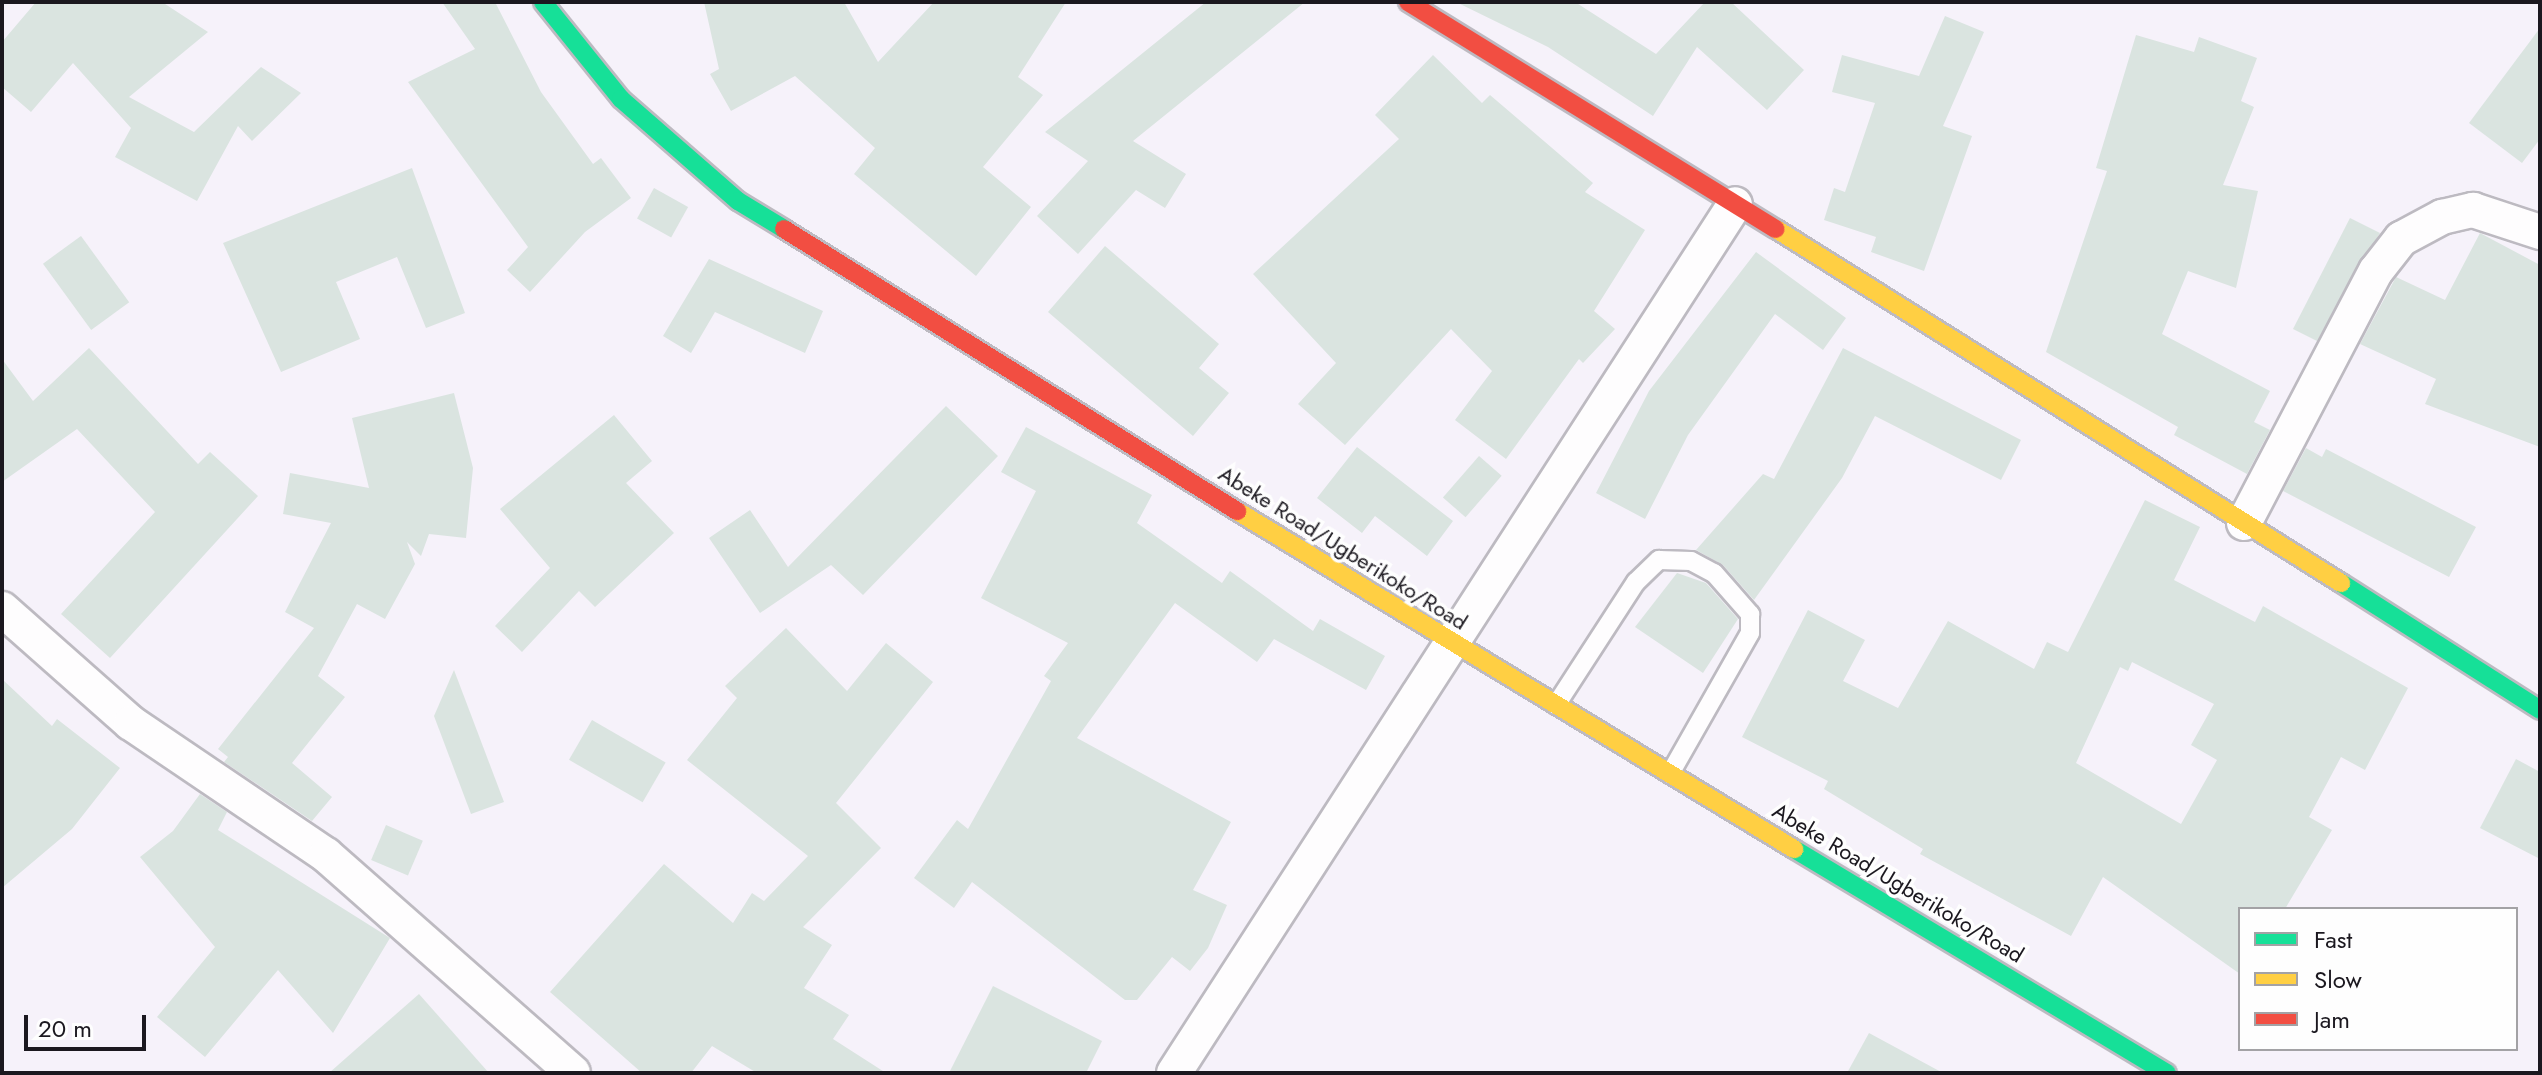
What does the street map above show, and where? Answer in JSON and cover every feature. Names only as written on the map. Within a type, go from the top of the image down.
[{"type":"street","name":"Abeke Road/Ugberikoko/Road","points":[[543,2],[621,99],[738,201],[1448,641],[2167,1073]]},
{"type":"street","points":[[1408,2],[2540,710]]},
{"type":"street","points":[[1174,1073],[1448,641],[1735,204]]},
{"type":"street","points":[[2244,523],[2376,271],[2401,239],[2442,217],[2473,210],[2540,232]]},
{"type":"street","points":[[2,609],[131,723],[326,855],[573,1073]]},
{"type":"lane","points":[[1556,705],[1636,582],[1659,560],[1691,561],[1714,573],[1743,603],[1750,633],[1670,774]]},
{"type":"building","points":[[36,2],[162,2],[208,32],[129,97],[194,132],[261,67],[301,93],[252,141],[238,126],[197,201],[115,157],[131,128],[73,63],[31,112],[2,87],[2,42]]},
{"type":"building","points":[[442,2],[495,2],[541,92],[593,164],[601,158],[631,198],[585,232],[530,292],[507,270],[528,247],[408,82],[475,49]]},
{"type":"building","points":[[704,2],[844,2],[878,62],[934,2],[1066,2],[1018,77],[1043,95],[983,167],[1031,207],[976,276],[854,174],[875,148],[795,76],[731,111],[710,74],[719,69]]},
{"type":"building","points":[[1206,2],[1305,2],[1133,141],[1186,174],[1165,208],[1136,190],[1078,254],[1037,216],[1088,161],[1045,132]]},
{"type":"building","points":[[1456,2],[1575,2],[1656,54],[1705,2],[1731,2],[1804,70],[1767,110],[1697,47],[1653,116],[1548,47]]},
{"type":"building","points":[[1945,16],[1984,32],[1943,126],[1972,136],[1924,271],[1871,252],[1876,237],[1824,220],[1834,188],[1845,192],[1875,103],[1832,92],[1842,55],[1919,76]]},
{"type":"building","points":[[2540,28],[2540,139],[2522,163],[2469,123]]},
{"type":"building","points":[[2136,35],[2194,52],[2199,37],[2257,58],[2241,101],[2254,107],[2223,185],[2258,191],[2236,288],[2188,271],[2162,334],[2270,391],[2254,422],[2270,430],[2247,474],[2174,435],[2178,427],[2046,352],[2107,171],[2096,168]]},
{"type":"building","points":[[1433,55],[1482,103],[1490,95],[1593,183],[1585,192],[1645,230],[1594,311],[1615,329],[1583,363],[1579,359],[1506,459],[1455,420],[1492,371],[1451,329],[1345,445],[1298,404],[1336,363],[1253,274],[1399,139],[1375,115]]},
{"type":"building","points":[[412,168],[465,313],[426,328],[397,257],[336,282],[360,339],[281,372],[223,243]]},
{"type":"building","points":[[654,188],[688,207],[671,238],[637,219]]},
{"type":"building","points":[[2350,218],[2380,233],[2317,341],[2293,329]]},
{"type":"building","points":[[2480,233],[2540,265],[2540,447],[2425,404],[2436,379],[2360,344],[2396,277],[2445,300]]},
{"type":"building","points":[[81,236],[129,302],[91,330],[43,264]]},
{"type":"building","points":[[1105,246],[1219,344],[1199,368],[1229,393],[1193,436],[1048,312]]},
{"type":"building","points":[[1756,252],[1846,318],[1823,350],[1775,314],[1688,435],[1645,519],[1596,493],[1649,391]]},
{"type":"building","points":[[709,259],[823,311],[805,353],[715,312],[691,353],[663,336]]},
{"type":"building","points":[[89,348],[198,464],[210,452],[258,496],[110,658],[61,614],[155,512],[77,429],[2,482],[2,359],[33,401]]},
{"type":"building","points":[[1843,348],[2021,440],[2001,480],[1875,416],[1842,478],[1754,600],[1723,565],[1696,550],[1763,474],[1774,479]]},
{"type":"building","points":[[454,393],[473,468],[466,538],[429,534],[421,556],[407,542],[415,564],[385,619],[357,604],[318,676],[345,697],[292,763],[332,797],[312,821],[224,762],[228,757],[218,749],[314,628],[285,612],[331,523],[283,514],[290,473],[369,488],[352,418]]},
{"type":"building","points":[[946,406],[998,456],[863,595],[831,565],[760,613],[709,538],[750,510],[788,567]]},
{"type":"building","points":[[614,415],[652,461],[626,483],[674,533],[595,607],[579,591],[522,652],[495,626],[550,568],[500,509]]},
{"type":"building","points":[[1026,427],[1152,495],[1137,523],[1222,583],[1230,571],[1313,631],[1320,619],[1385,656],[1366,690],[1274,639],[1257,662],[1175,603],[1077,738],[1231,822],[1193,890],[1227,905],[1208,948],[1190,971],[1172,957],[1137,1000],[1125,1000],[972,882],[954,908],[914,878],[957,820],[968,829],[1051,681],[1044,676],[1068,643],[981,598],[1036,491],[1001,472]]},
{"type":"building","points":[[1357,447],[1453,521],[1427,556],[1375,516],[1362,533],[1317,498]]},
{"type":"building","points":[[2306,448],[2322,457],[2326,449],[2476,527],[2449,577],[2283,491]]},
{"type":"building","points":[[1479,456],[1502,476],[1466,517],[1443,498]]},
{"type":"building","points":[[2145,500],[2200,527],[2174,580],[2255,622],[2263,606],[2408,688],[2365,770],[2341,757],[2309,817],[2332,830],[2286,907],[2238,907],[2238,973],[2103,877],[2071,936],[1920,854],[1923,849],[1824,789],[1828,781],[1742,737],[1808,610],[1865,640],[1843,681],[1898,708],[1948,621],[2034,669],[2047,642],[2068,652]],"holes":[[[2132,662],[2214,704],[2191,745],[2217,760],[2181,824],[2076,763],[2120,667],[2128,671]]]},
{"type":"building","points":[[1677,573],[1706,583],[1738,619],[1703,673],[1635,627]]},
{"type":"building","points":[[786,628],[847,691],[886,643],[933,682],[836,803],[881,848],[803,927],[832,945],[804,988],[849,1015],[833,1039],[886,1073],[757,1073],[712,1046],[691,1073],[642,1073],[550,992],[664,864],[733,923],[752,893],[764,901],[808,856],[687,760],[737,698],[725,686]]},
{"type":"building","points":[[454,670],[504,802],[471,814],[434,716]]},
{"type":"building","points":[[2,679],[52,726],[57,719],[120,768],[72,829],[2,888]]},
{"type":"building","points":[[592,720],[666,762],[643,802],[569,760]]},
{"type":"building","points":[[2516,759],[2540,772],[2540,859],[2480,828]]},
{"type":"building","points":[[200,794],[227,812],[218,830],[390,938],[333,1033],[278,970],[205,1057],[157,1017],[215,947],[140,857],[173,831]]},
{"type":"building","points":[[386,825],[423,841],[408,876],[371,860]]},
{"type":"building","points":[[993,986],[1102,1041],[1086,1073],[949,1073]]},
{"type":"building","points":[[419,994],[489,1073],[329,1073],[363,1043]]},
{"type":"building","points":[[1869,1033],[1943,1073],[1847,1073]]},
{"type":"traffic: fast","points":[[543,2],[621,99],[738,201],[784,229]]},
{"type":"traffic: fast","points":[[2341,583],[2540,710]]},
{"type":"traffic: fast","points":[[1794,849],[2167,1073]]},
{"type":"traffic: slow","points":[[1776,229],[2341,583]]},
{"type":"traffic: slow","points":[[1237,511],[1794,849]]},
{"type":"traffic: jam","points":[[1408,2],[1776,229]]},
{"type":"traffic: jam","points":[[784,229],[1237,511]]}]
